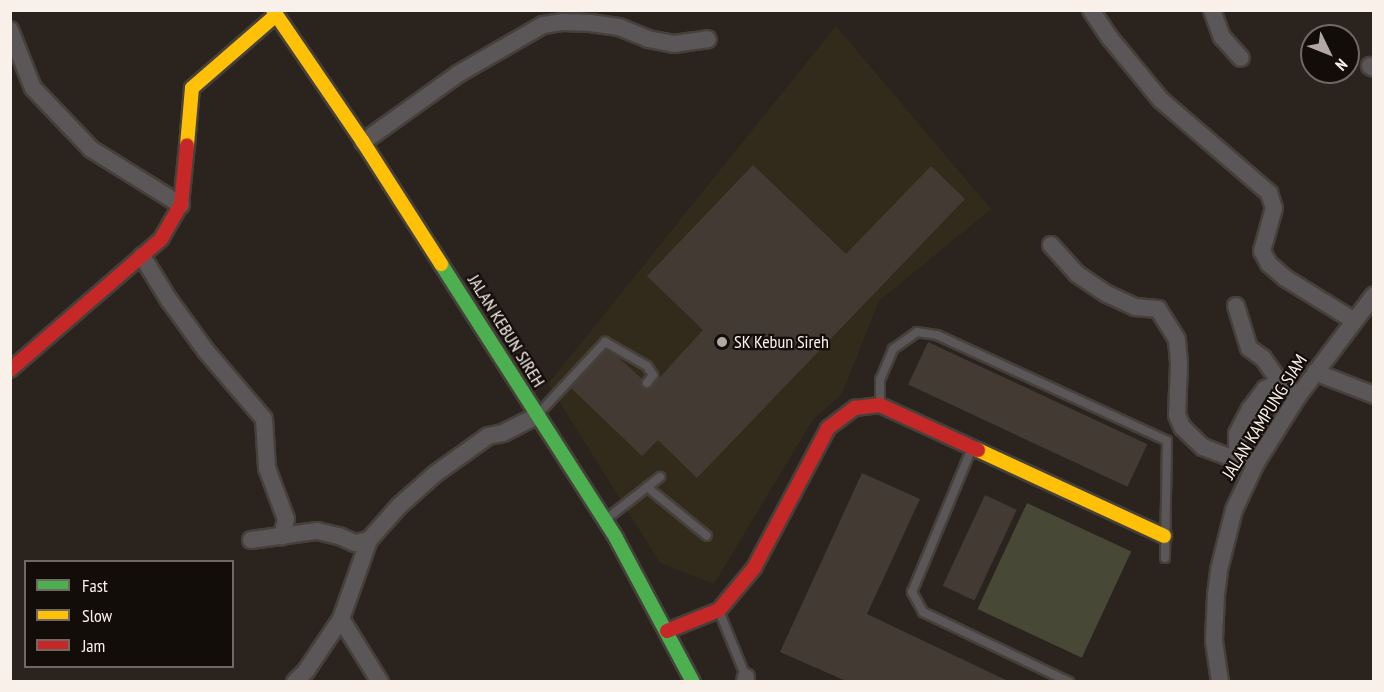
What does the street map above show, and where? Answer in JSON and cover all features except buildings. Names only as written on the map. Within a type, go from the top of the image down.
[{"type":"street","points":[[1091,10],[1117,47],[1161,100],[1269,193],[1274,208],[1262,251],[1269,264],[1284,278],[1353,320]]},
{"type":"street","points":[[1212,10],[1222,37],[1240,58]]},
{"type":"street","points":[[10,370],[161,239],[181,205],[189,99],[192,88],[275,13]]},
{"type":"street","name":"JALAN KEBUN SIREH","points":[[275,13],[363,142],[605,520],[667,631],[689,680]]},
{"type":"street","points":[[363,142],[458,74],[543,25],[565,16],[620,27],[648,39],[674,44],[708,39]]},
{"type":"street","points":[[10,30],[33,88],[91,149],[181,205]]},
{"type":"street","points":[[1051,245],[1077,274],[1107,294],[1135,307],[1158,309],[1177,340],[1179,364],[1177,415],[1182,427],[1203,447],[1233,458],[1237,452],[1237,434],[1250,409],[1265,389],[1280,382]]},
{"type":"street","points":[[142,256],[169,300],[206,351],[264,419],[267,468],[286,519],[282,537]]},
{"type":"street","name":"JALAN KAMPUNG SIAM","points":[[1220,681],[1214,640],[1219,570],[1234,510],[1256,463],[1298,396],[1374,295]]},
{"type":"street","points":[[1236,306],[1249,348],[1263,358],[1280,382],[1298,396]]},
{"type":"street","points":[[1315,372],[1374,395]]},
{"type":"street","points":[[667,631],[719,610],[754,568],[828,428],[855,408],[880,405],[1164,536]]},
{"type":"street","points":[[295,681],[306,671],[341,619],[369,540],[399,506],[435,474],[488,436],[503,433],[538,415]]},
{"type":"street","points":[[1237,452],[1256,463]]},
{"type":"street","points":[[251,540],[317,531],[339,536],[355,543],[369,540]]},
{"type":"street","points":[[341,619],[380,681]]},
{"type":"lane","points":[[880,405],[880,380],[893,349],[917,332],[937,335],[1167,441],[1165,558]]},
{"type":"lane","points":[[538,415],[605,342],[647,366],[653,375],[647,383]]},
{"type":"lane","points":[[972,448],[912,592],[923,612],[1069,681]]},
{"type":"lane","points":[[605,520],[660,477]]},
{"type":"lane","points":[[647,487],[707,536]]},
{"type":"lane","points":[[719,610],[746,679]]},
{"type":"shaded area","name":"SK Kebun Sireh","points":[[836,26],[991,209],[879,301],[842,394],[813,420],[714,584],[660,563],[548,384]]},
{"type":"green space","points":[[1027,503],[1131,552],[1082,658],[978,609]]},
{"type":"traffic: fast","points":[[441,264],[616,538],[693,682]]},
{"type":"traffic: slow","points":[[273,10],[363,142],[441,264]]},
{"type":"traffic: slow","points":[[187,145],[192,88],[276,15]]},
{"type":"traffic: slow","points":[[978,450],[1164,536]]},
{"type":"traffic: jam","points":[[10,370],[161,239],[181,205],[187,145]]},
{"type":"traffic: jam","points":[[667,631],[719,610],[754,568],[828,428],[855,408],[880,405],[978,450]]},
{"type":"place","name":"SK Kebun Sireh","points":[[722,342]]}]
